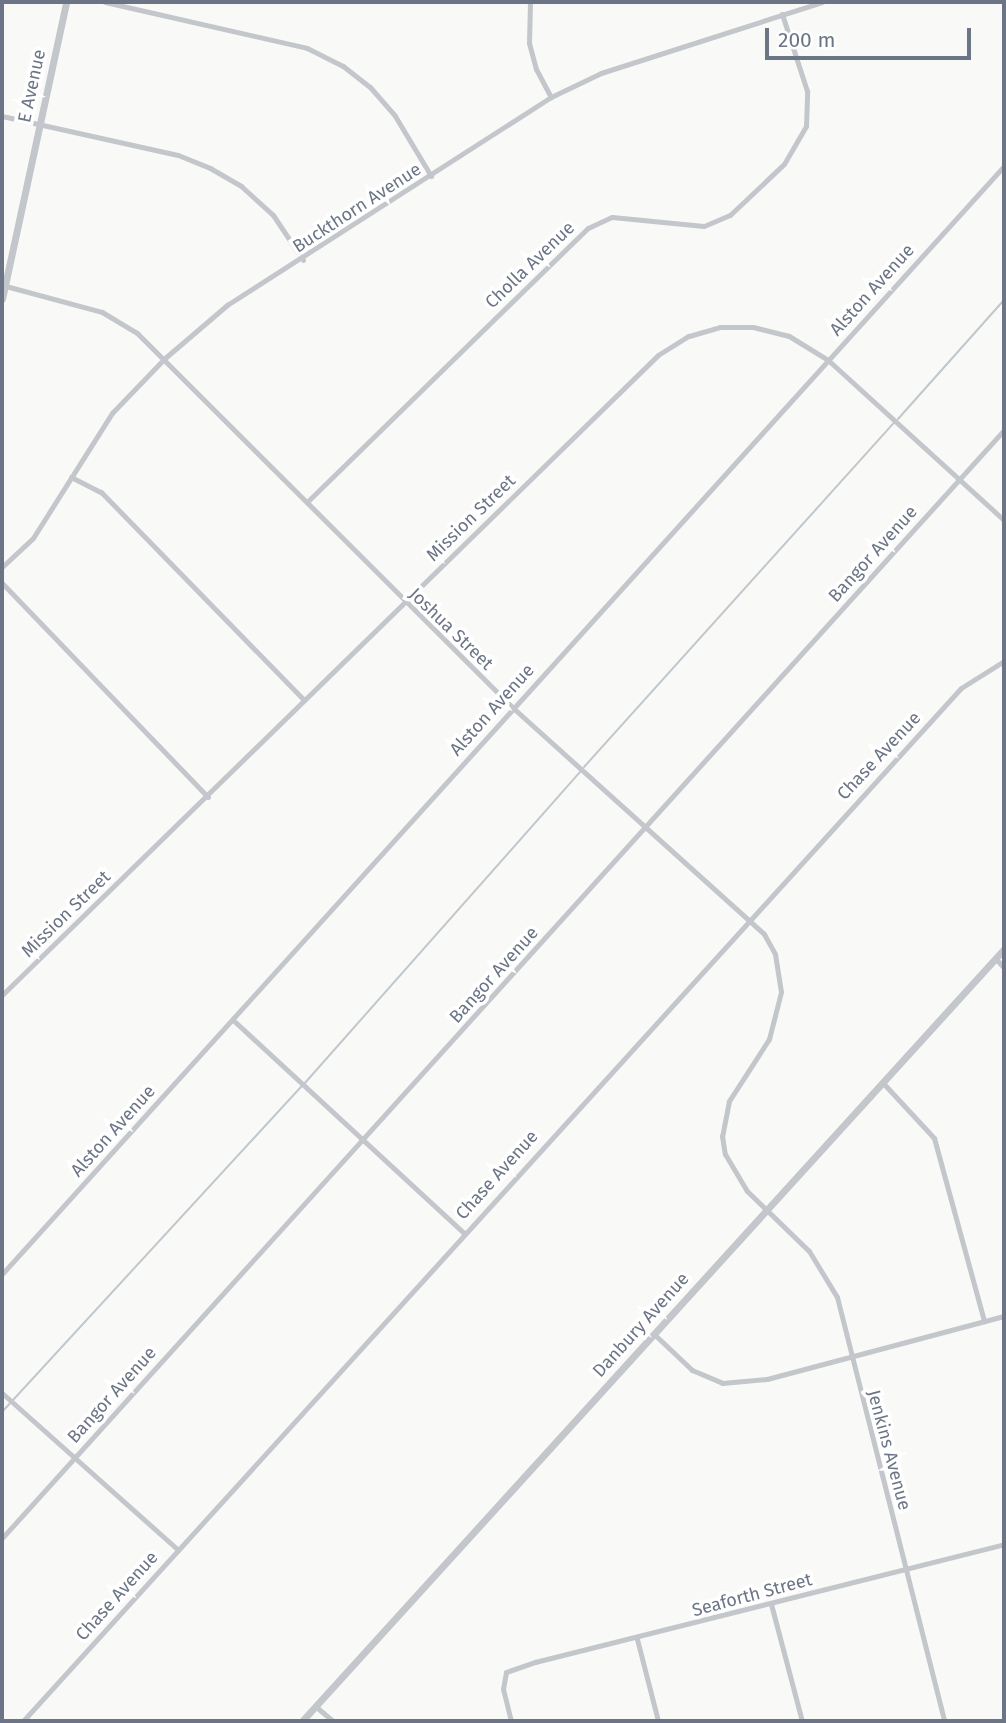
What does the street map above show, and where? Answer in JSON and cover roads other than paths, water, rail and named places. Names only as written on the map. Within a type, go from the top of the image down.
[{"type":"street","name":"E Avenue","points":[[2,299],[65,2]]},
{"type":"street","points":[[105,2],[307,48],[343,66],[370,86],[395,116],[431,176]]},
{"type":"street","points":[[530,2],[529,43],[536,69],[551,97]]},
{"type":"street","name":"Buckthorn Avenue","points":[[2,567],[33,538],[112,413],[165,358],[227,305],[303,260],[551,97],[601,73],[822,2]]},
{"type":"street","name":"Cholla Avenue","points":[[308,501],[588,228],[612,217],[704,226],[730,215],[784,164],[806,126],[807,90],[782,14]]},
{"type":"street","points":[[2,116],[178,155],[210,168],[241,186],[273,215],[303,260]]},
{"type":"street","name":"Alston Avenue","points":[[2,1274],[1004,166]]},
{"type":"street","name":"Joshua Street","points":[[4,285],[102,312],[165,358],[308,501],[404,603],[512,707],[765,934],[775,954],[781,992],[769,1039],[729,1101],[722,1136],[730,1168],[766,1208]]},
{"type":"street","name":"Mission Street","points":[[2,995],[208,797],[303,699],[658,355],[689,336],[720,327],[752,327],[789,336],[828,360],[1004,520]]},
{"type":"street","name":"Bangor Avenue","points":[[2,1538],[1004,429]]},
{"type":"street","points":[[71,477],[100,492],[303,699]]},
{"type":"street","points":[[2,583],[208,797]]},
{"type":"street","name":"Chase Avenue","points":[[23,1721],[748,918],[961,688],[1004,661]]},
{"type":"street","name":"Danbury Avenue","points":[[302,1721],[1004,949]]},
{"type":"street","points":[[996,959],[1004,968]]},
{"type":"street","points":[[233,1020],[464,1233]]},
{"type":"street","points":[[884,1084],[934,1138],[984,1321]]},
{"type":"street","name":"Jenkins Avenue","points":[[766,1208],[809,1251],[837,1297],[849,1357],[944,1721]]},
{"type":"street","points":[[655,1335],[692,1370],[722,1383],[767,1379],[1004,1316]]},
{"type":"street","points":[[2,1393],[178,1550]]},
{"type":"street","name":"Seaforth Street","points":[[511,1721],[503,1689],[506,1672],[1004,1544]]},
{"type":"street","points":[[771,1604],[802,1721]]},
{"type":"street","points":[[637,1639],[658,1721]]},
{"type":"street","points":[[316,1706],[332,1721]]},
{"type":"waterway","points":[[898,419],[1004,300]]},
{"type":"waterway","points":[[584,767],[894,423]]},
{"type":"waterway","points":[[2,1412],[304,1084],[580,772]]}]
